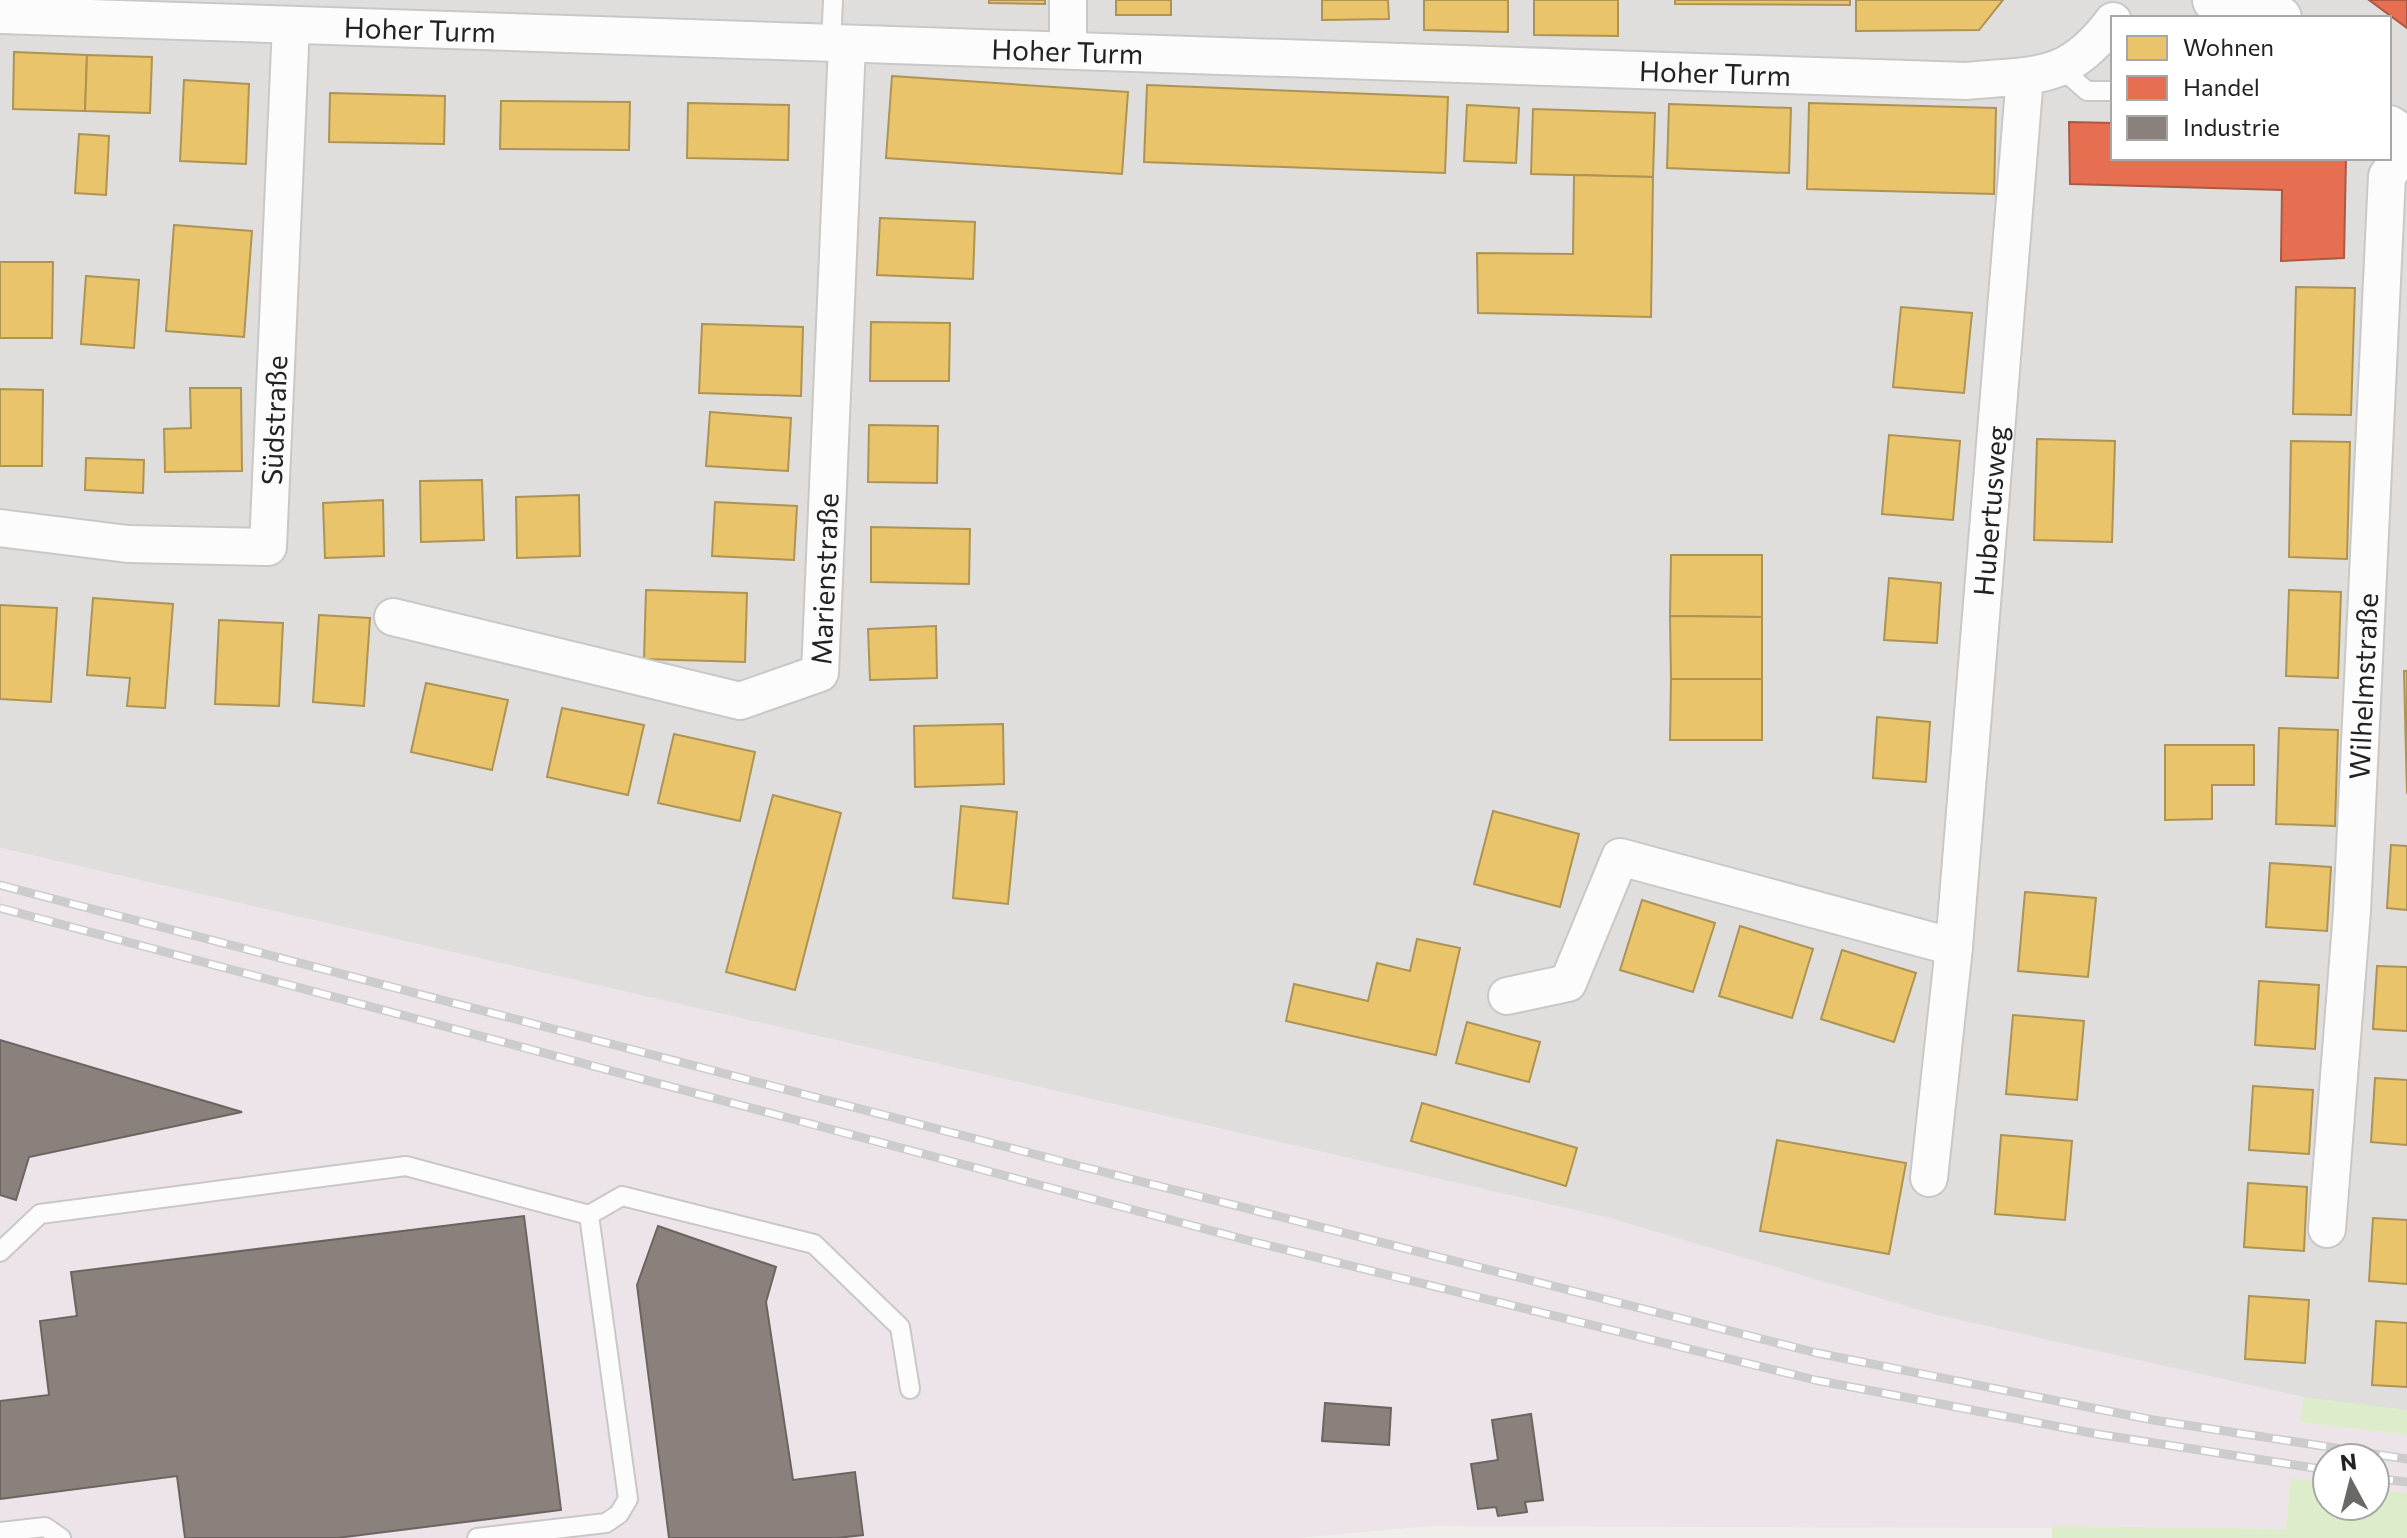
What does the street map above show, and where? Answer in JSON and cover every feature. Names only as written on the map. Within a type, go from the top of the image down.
[{"type":"street","points":[[1068,0],[1068,49]]},
{"type":"street","points":[[2215,0],[2230,16]]},
{"type":"street","points":[[2252,0],[2276,16]]},
{"type":"street","name":"Hoher Turm","points":[[0,15],[131,9],[291,25],[1967,81],[2062,69],[2092,49],[2111,23]]},
{"type":"street","name":"Südstraße","points":[[0,528],[128,544],[268,547],[291,25]]},
{"type":"street","name":"Marienstraße","points":[[393,617],[740,701],[820,673],[839,45]]},
{"type":"street","name":"Hubertusweg","points":[[1929,1178],[1954,947],[2025,76]]},
{"type":"street","name":"Wilhelmstraße","points":[[2327,1229],[2352,911],[2387,176],[2407,149]]},
{"type":"street","points":[[1507,996],[1568,983],[1620,857],[1954,947]]},
{"type":"lane","points":[[833,0],[839,45]]},
{"type":"lane","points":[[2062,69],[2087,91],[2111,91]]},
{"type":"lane","points":[[0,1252],[40,1214],[406,1166],[589,1215],[622,1196],[814,1244],[900,1327],[910,1389]]},
{"type":"lane","points":[[477,1538],[606,1523],[619,1514],[628,1499],[589,1215]]},
{"type":"lane","points":[[0,1532],[45,1527],[61,1538]]},
{"type":"shaded area","points":[[0,0],[2407,0],[2407,1422],[2325,1412],[1926,1324],[1613,1219],[0,848]]},
{"type":"shaded area","points":[[0,848],[1613,1219],[1933,1314],[2304,1397],[2301,1422],[2407,1435],[2407,1493],[2391,1491],[2391,1442],[2311,1442],[2311,1480],[2291,1478],[2285,1529],[1430,1526],[1298,1538],[0,1538]]},
{"type":"green space","points":[[2304,1397],[2407,1410],[2407,1435],[2300,1422]]},
{"type":"green space","points":[[2291,1478],[2311,1480],[2311,1522],[2391,1522],[2391,1491],[2407,1493],[2407,1538],[2052,1538],[2052,1526],[2285,1529]]},
{"type":"building: Wohnen","points":[[989,0],[1045,0],[1045,4],[989,3]]},
{"type":"building: Wohnen","points":[[1116,0],[1171,0],[1171,15],[1116,15]]},
{"type":"building: Wohnen","points":[[1322,0],[1388,0],[1389,19],[1322,20]]},
{"type":"building: Wohnen","points":[[1424,0],[1508,0],[1508,32],[1424,30]]},
{"type":"building: Wohnen","points":[[1534,0],[1618,0],[1618,36],[1534,35]]},
{"type":"building: Wohnen","points":[[1675,0],[1850,0],[1850,5],[1675,4]]},
{"type":"building: Wohnen","points":[[1856,0],[2003,0],[1979,30],[1856,31]]},
{"type":"building: Wohnen","points":[[14,52],[87,55],[85,111],[13,109]]},
{"type":"building: Wohnen","points":[[87,55],[152,57],[150,113],[85,111]]},
{"type":"building: Wohnen","points":[[892,76],[1128,92],[1122,174],[886,158]]},
{"type":"building: Wohnen","points":[[184,80],[249,84],[246,164],[180,161]]},
{"type":"building: Wohnen","points":[[1147,85],[1448,97],[1445,173],[1144,162]]},
{"type":"building: Wohnen","points":[[330,93],[445,96],[444,144],[329,142]]},
{"type":"building: Wohnen","points":[[501,101],[630,102],[629,150],[500,149]]},
{"type":"building: Wohnen","points":[[688,103],[789,105],[788,160],[687,158]]},
{"type":"building: Wohnen","points":[[1809,103],[1996,108],[1994,194],[1807,189]]},
{"type":"building: Wohnen","points":[[1669,104],[1791,108],[1789,173],[1667,168]]},
{"type":"building: Wohnen","points":[[1467,105],[1519,108],[1516,163],[1464,161]]},
{"type":"building: Wohnen","points":[[1533,109],[1655,113],[1653,177],[1531,174]]},
{"type":"building: Wohnen","points":[[79,134],[109,136],[106,195],[75,193]]},
{"type":"building: Wohnen","points":[[1574,175],[1653,177],[1651,317],[1478,313],[1477,253],[1573,254]]},
{"type":"building: Wohnen","points":[[880,218],[975,222],[973,279],[877,275]]},
{"type":"building: Wohnen","points":[[174,225],[252,231],[244,337],[166,331]]},
{"type":"building: Wohnen","points":[[0,262],[53,262],[52,338],[0,338]]},
{"type":"building: Wohnen","points":[[86,276],[139,280],[134,348],[81,344]]},
{"type":"building: Wohnen","points":[[2296,287],[2355,288],[2351,415],[2293,414]]},
{"type":"building: Wohnen","points":[[1901,307],[1972,313],[1964,393],[1893,387]]},
{"type":"building: Wohnen","points":[[871,322],[950,323],[949,381],[870,381]]},
{"type":"building: Wohnen","points":[[702,324],[803,327],[801,396],[699,393]]},
{"type":"building: Wohnen","points":[[190,388],[241,388],[242,471],[165,472],[164,429],[191,428]]},
{"type":"building: Wohnen","points":[[0,389],[43,390],[42,466],[0,466]]},
{"type":"building: Wohnen","points":[[710,412],[791,418],[788,471],[706,466]]},
{"type":"building: Wohnen","points":[[869,425],[938,426],[937,483],[868,482]]},
{"type":"building: Wohnen","points":[[1889,435],[1960,441],[1953,520],[1882,514]]},
{"type":"building: Wohnen","points":[[2037,439],[2115,441],[2112,542],[2034,540]]},
{"type":"building: Wohnen","points":[[2291,441],[2350,442],[2347,559],[2289,557]]},
{"type":"building: Wohnen","points":[[86,458],[144,460],[143,493],[85,490]]},
{"type":"building: Wohnen","points":[[482,480],[484,540],[421,542],[420,481]]},
{"type":"building: Wohnen","points":[[579,495],[580,556],[517,558],[516,497]]},
{"type":"building: Wohnen","points":[[383,500],[384,556],[325,558],[323,503]]},
{"type":"building: Wohnen","points":[[715,502],[797,506],[794,560],[712,556]]},
{"type":"building: Wohnen","points":[[871,527],[970,529],[969,584],[871,582]]},
{"type":"building: Wohnen","points":[[1671,555],[1762,555],[1762,617],[1670,616]]},
{"type":"building: Wohnen","points":[[1889,578],[1941,583],[1937,643],[1884,640]]},
{"type":"building: Wohnen","points":[[646,590],[747,593],[745,662],[644,659]]},
{"type":"building: Wohnen","points":[[2289,590],[2341,592],[2338,678],[2286,676]]},
{"type":"building: Wohnen","points":[[93,598],[173,604],[165,708],[127,706],[130,678],[87,675]]},
{"type":"building: Wohnen","points":[[0,605],[57,608],[51,702],[0,699]]},
{"type":"building: Wohnen","points":[[319,615],[370,618],[364,706],[313,702]]},
{"type":"building: Wohnen","points":[[1670,616],[1762,617],[1762,679],[1671,679]]},
{"type":"building: Wohnen","points":[[219,620],[283,623],[279,706],[215,704]]},
{"type":"building: Wohnen","points":[[936,626],[937,678],[870,680],[868,629]]},
{"type":"building: Wohnen","points":[[2404,671],[2407,671],[2407,794]]},
{"type":"building: Wohnen","points":[[1671,679],[1762,679],[1762,740],[1670,740]]},
{"type":"building: Wohnen","points":[[426,683],[508,700],[492,770],[411,752]]},
{"type":"building: Wohnen","points":[[562,708],[644,725],[628,795],[547,777]]},
{"type":"building: Wohnen","points":[[1877,717],[1930,722],[1926,782],[1873,778]]},
{"type":"building: Wohnen","points":[[1003,724],[1004,784],[915,787],[914,726]]},
{"type":"building: Wohnen","points":[[2279,728],[2338,730],[2335,826],[2276,824]]},
{"type":"building: Wohnen","points":[[674,734],[755,752],[740,821],[658,803]]},
{"type":"building: Wohnen","points":[[2165,745],[2254,745],[2254,785],[2212,785],[2212,819],[2165,820]]},
{"type":"building: Wohnen","points":[[773,795],[841,813],[795,990],[726,972]]},
{"type":"building: Wohnen","points":[[961,806],[1017,812],[1008,904],[953,898]]},
{"type":"building: Wohnen","points":[[1493,811],[1579,834],[1560,907],[1474,884]]},
{"type":"building: Wohnen","points":[[2391,845],[2407,846],[2407,910],[2387,908]]},
{"type":"building: Wohnen","points":[[2270,863],[2331,867],[2327,931],[2266,927]]},
{"type":"building: Wohnen","points":[[2025,892],[2096,898],[2088,977],[2018,971]]},
{"type":"building: Wohnen","points":[[1642,900],[1715,923],[1693,992],[1620,970]]},
{"type":"building: Wohnen","points":[[1740,926],[1813,949],[1792,1018],[1719,996]]},
{"type":"building: Wohnen","points":[[1417,939],[1460,948],[1436,1055],[1286,1021],[1294,984],[1368,1001],[1377,963],[1410,971]]},
{"type":"building: Wohnen","points":[[1842,950],[1916,973],[1894,1042],[1821,1019]]},
{"type":"building: Wohnen","points":[[2377,966],[2407,967],[2407,1031],[2373,1029]]},
{"type":"building: Wohnen","points":[[2259,981],[2319,985],[2315,1049],[2255,1045]]},
{"type":"building: Wohnen","points":[[2013,1015],[2084,1021],[2077,1100],[2006,1094]]},
{"type":"building: Wohnen","points":[[1467,1022],[1540,1042],[1529,1082],[1456,1063]]},
{"type":"building: Wohnen","points":[[2375,1078],[2407,1080],[2407,1145],[2371,1142]]},
{"type":"building: Wohnen","points":[[2253,1086],[2313,1090],[2309,1154],[2249,1150]]},
{"type":"building: Wohnen","points":[[1422,1103],[1577,1148],[1566,1186],[1411,1141]]},
{"type":"building: Wohnen","points":[[2001,1135],[2072,1141],[2065,1220],[1995,1214]]},
{"type":"building: Wohnen","points":[[1777,1140],[1906,1163],[1889,1254],[1760,1231]]},
{"type":"building: Wohnen","points":[[2248,1183],[2307,1187],[2304,1251],[2244,1247]]},
{"type":"building: Wohnen","points":[[2373,1218],[2407,1220],[2407,1284],[2369,1281]]},
{"type":"building: Wohnen","points":[[2249,1296],[2309,1300],[2305,1363],[2245,1359]]},
{"type":"building: Wohnen","points":[[2376,1321],[2407,1323],[2407,1387],[2372,1385]]},
{"type":"building: Handel","points":[[2369,0],[2407,0],[2407,28]]},
{"type":"building: Handel","points":[[2069,122],[2111,123],[2111,160],[2346,160],[2344,258],[2281,261],[2282,190],[2070,184]]},
{"type":"building: Industrie","points":[[0,1040],[242,1112],[29,1157],[16,1200],[0,1195]]},
{"type":"building: Industrie","points":[[524,1216],[561,1510],[337,1538],[185,1538],[177,1476],[0,1499],[0,1401],[49,1395],[40,1321],[77,1316],[71,1272]]},
{"type":"building: Industrie","points":[[658,1226],[776,1267],[766,1302],[793,1480],[855,1472],[863,1535],[837,1538],[669,1538],[637,1285]]},
{"type":"building: Industrie","points":[[1325,1403],[1391,1408],[1389,1445],[1322,1441]]},
{"type":"building: Industrie","points":[[1531,1414],[1543,1500],[1525,1502],[1527,1512],[1498,1516],[1496,1507],[1478,1509],[1471,1464],[1498,1460],[1492,1420]]},
{"type":"railway","points":[[0,885],[1072,1164],[1817,1353],[2153,1420],[2407,1459]]},
{"type":"railway","points":[[0,908],[1254,1242],[1815,1380],[2097,1434],[2311,1467]]},
{"type":"railway","points":[[2391,1480],[2407,1482]]}]
